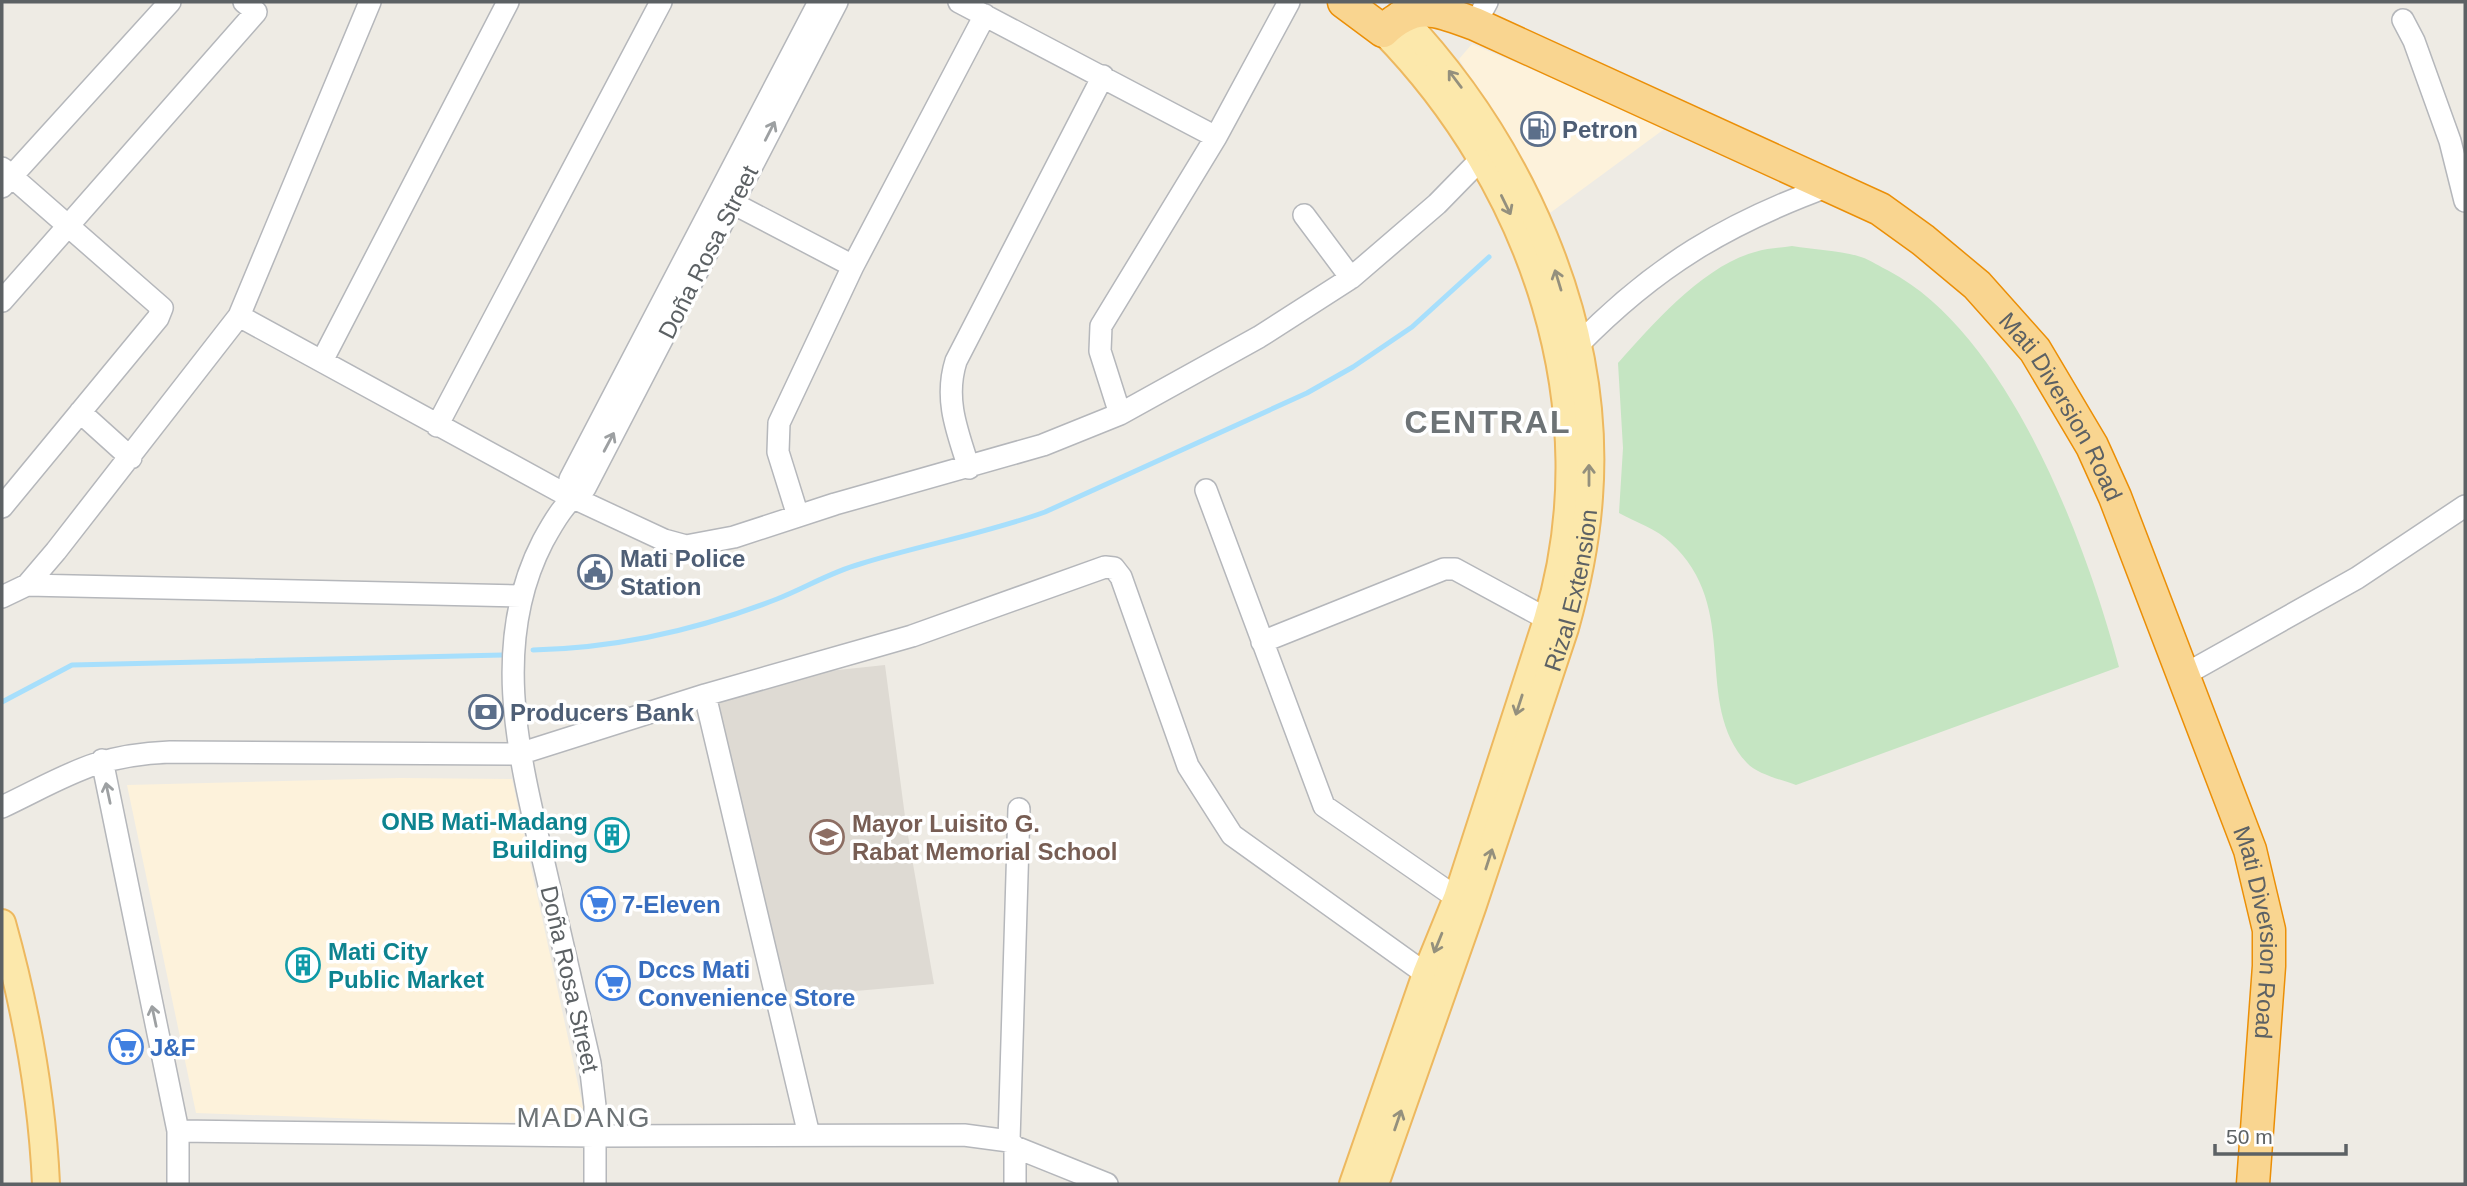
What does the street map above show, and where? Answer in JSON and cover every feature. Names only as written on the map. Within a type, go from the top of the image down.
[{"type":"highway","points":[[1344,2],[1388,16]]},
{"type":"highway","name":"Mati Diversion Road","points":[[1388,16],[1412,10],[1481,13],[1880,209],[1933,247],[1986,294],[2035,350],[2092,446],[2250,850],[2269,930],[2266,1037],[2253,1184]]},
{"type":"main road","name":"Rizal Extension","points":[[1388,16],[1482,158],[1520,234],[1567,348]]},
{"type":"main road","name":"Rizal Extension","points":[[1375,1184],[1474,905],[1556,624],[1570,494],[1567,348],[1554,267],[1538,224],[1499,145],[1447,69],[1388,16]]},
{"type":"main road","name":"Rizal Extension","points":[[1353,1184],[1426,974],[1457,898],[1556,624]]},
{"type":"main road","points":[[2,923],[7,962],[35,1060],[44,1129],[46,1184]]},
{"type":"street","points":[[2,507],[158,318],[162,308],[69,227],[5,178],[170,2]]},
{"type":"street","points":[[2,301],[256,12],[244,2]]},
{"type":"street","points":[[2,597],[27,585],[131,458],[239,316],[370,2]]},
{"type":"street","points":[[323,361],[508,2]]},
{"type":"street","points":[[437,426],[661,2]]},
{"type":"street","name":"Doña Rosa Street","points":[[595,1184],[590,1063],[519,754],[513,652],[521,596],[538,551],[571,496],[585,488],[726,200],[819,2]]},
{"type":"street","name":"Doña Rosa Street","points":[[726,200],[837,2]]},
{"type":"street","points":[[959,2],[1216,137]]},
{"type":"street","points":[[1121,414],[1100,351],[1101,326],[1216,137],[1289,2]]},
{"type":"street","points":[[798,516],[778,452],[779,423],[853,266],[985,15]]},
{"type":"street","points":[[2403,20],[2414,41],[2450,141],[2465,201]]},
{"type":"street","points":[[969,468],[949,401],[950,379],[956,361],[1103,76]]},
{"type":"street","points":[[239,316],[437,426],[571,496],[664,540],[686,546],[734,537],[798,516],[969,468],[1043,445],[1121,414],[1259,337],[1351,278],[1437,204],[1482,158]]},
{"type":"street","points":[[1567,348],[1658,272],[1693,249],[1757,215],[1832,185]]},
{"type":"street","points":[[726,200],[853,266]]},
{"type":"street","points":[[1304,215],[1351,278]]},
{"type":"street","points":[[80,412],[131,458]]},
{"type":"street","points":[[1206,490],[1324,806],[1457,898]]},
{"type":"street","points":[[2184,676],[2357,578],[2465,506]]},
{"type":"street","points":[[2,807],[102,760],[170,752],[519,754],[705,695],[912,636],[1105,567],[1114,568],[1128,596],[1188,766],[1232,835],[1426,974]]},
{"type":"street","points":[[1262,642],[1444,569],[1455,569],[1556,624]]},
{"type":"street","points":[[27,585],[521,596]]},
{"type":"street","points":[[705,695],[809,1135]]},
{"type":"street","points":[[102,760],[178,1131],[178,1184]]},
{"type":"street","points":[[1015,1184],[1012,1144],[1019,809]]},
{"type":"street","points":[[178,1131],[595,1136],[964,1135],[1012,1144],[1107,1184]]},
{"type":"shaded area","points":[[1472,44],[1667,127],[1550,213],[1459,59]]},
{"type":"shaded area","name":"Mayor Luisito G. Rabat Memorial School","points":[[885,665],[906,824],[934,984],[789,997],[748,849],[717,695],[781,676]]},
{"type":"shaded area","points":[[400,778],[512,779],[586,1121],[475,1123],[196,1113],[127,785]]},
{"type":"green space","points":[[1792,246],[1861,257],[1889,271],[1932,301],[1971,342],[2006,391],[2037,446],[2086,562],[2119,667],[1796,785],[1751,767],[1731,739],[1717,684],[1712,625],[1705,596],[1692,568],[1665,537],[1619,513],[1623,448],[1618,363],[1680,298],[1717,270],[1755,252]]},
{"type":"waterway","points":[[533,650],[627,641],[718,620],[777,599],[849,567],[1045,512],[1307,393],[1353,367],[1412,327],[1489,257]]},
{"type":"waterway","points":[[2,702],[72,665],[503,655]]},
{"type":"place","name":"Petron","points":[[1538,129]]},
{"type":"place","name":"Mati Police Station","points":[[595,572]]},
{"type":"place","name":"Producers Bank","points":[[486,712]]},
{"type":"place","name":"ONB Mati-Madang Building","points":[[612,835]]},
{"type":"place","name":"Mayor Luisito G. Rabat Memorial School","points":[[827,837]]},
{"type":"place","name":"7-Eleven","points":[[598,904]]},
{"type":"place","name":"Mati City Public Market","points":[[303,965]]},
{"type":"place","name":"Dccs Mati Convenience Store","points":[[613,983]]},
{"type":"place","name":"J&F","points":[[126,1047]]},
{"type":"district","name":"CENTRAL","points":[[1488,422]]},
{"type":"district","name":"MADANG","points":[[584,1117]]}]
